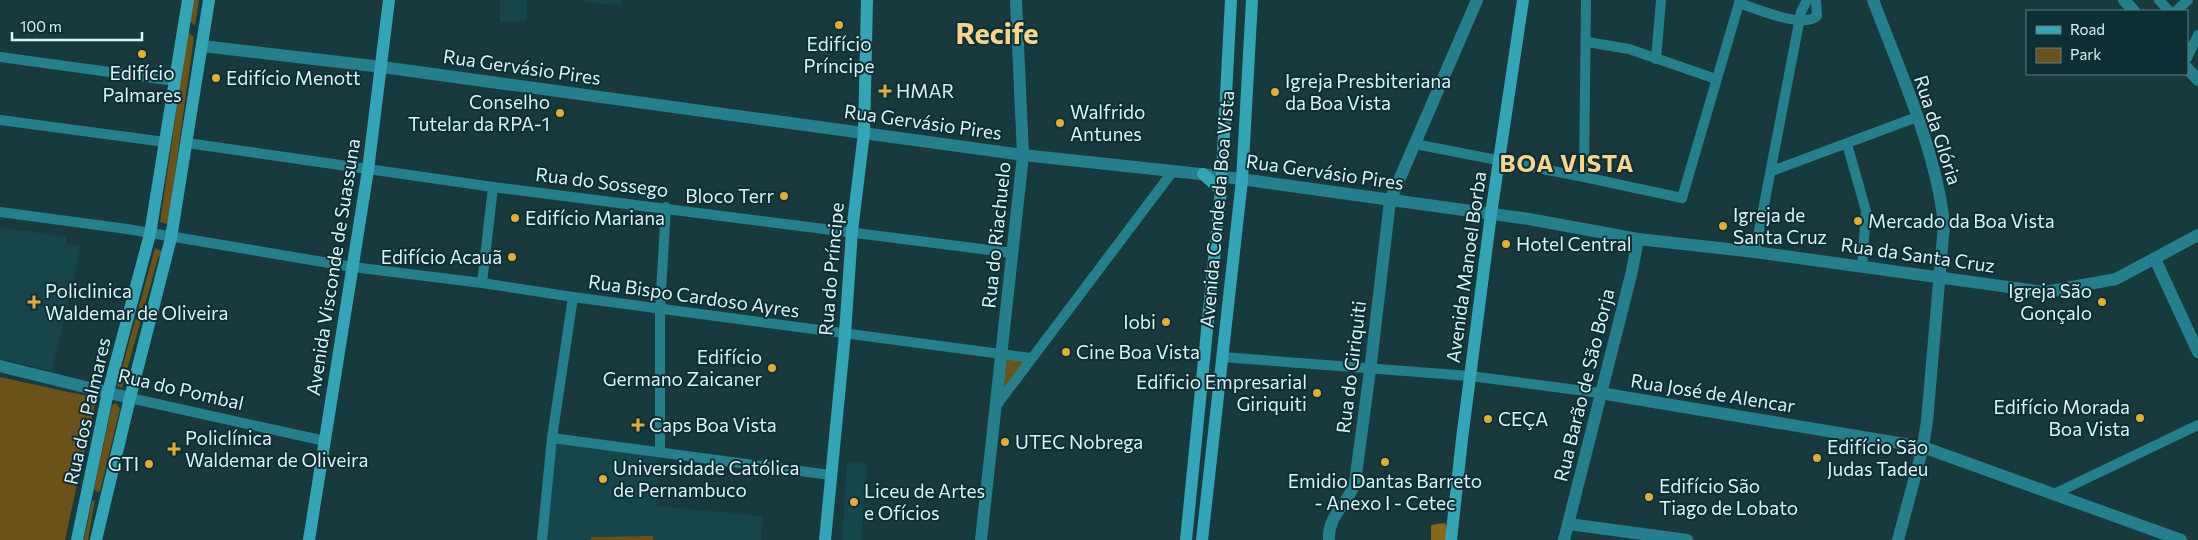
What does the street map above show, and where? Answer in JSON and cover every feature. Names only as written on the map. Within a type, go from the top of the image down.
[{"type":"main road","name":"Rua dos Palmares","points":[[77,540],[108,392],[150,234],[188,0]]},
{"type":"main road","name":"Rua dos Palmares","points":[[96,540],[104,499],[172,238],[208,0]]},
{"type":"main road","name":"Avenida Visconde de Suassuna","points":[[309,540],[368,170],[390,0]]},
{"type":"main road","name":"Rua do Príncipe","points":[[825,540],[845,334],[852,231],[864,132],[868,0]]},
{"type":"main road","name":"Avenida Conde da Boa Vista","points":[[1186,540],[1222,190],[1231,0]]},
{"type":"main road","name":"Avenida Conde da Boa Vista","points":[[1202,540],[1242,180],[1252,0]]},
{"type":"main road","name":"Avenida Manoel Borba","points":[[1451,540],[1491,214],[1523,0]]},
{"type":"main road","points":[[1203,174],[1222,190]]},
{"type":"main road","points":[[96,456],[96,489],[99,497],[104,499]]},
{"type":"street","name":"Rua do Riachuelo","points":[[982,540],[1023,156],[1016,0]]},
{"type":"street","name":"Rua do Giriquiti","points":[[1329,536],[1332,519],[1350,494],[1355,482],[1390,201],[1476,0]]},
{"type":"street","points":[[1584,177],[1586,0]]},
{"type":"street","points":[[1656,60],[1662,0]]},
{"type":"street","points":[[1755,252],[1801,12],[1807,0]]},
{"type":"street","points":[[1415,144],[1682,198],[1740,2],[1800,22],[1812,20],[1817,16],[1816,0]]},
{"type":"street","name":"Rua da Glória","points":[[1873,0],[1917,117],[1942,202],[1944,225],[1923,447],[1898,540]]},
{"type":"street","points":[[2124,0],[2133,10]]},
{"type":"street","points":[[2159,0],[2168,10]]},
{"type":"street","points":[[2177,10],[2188,0]]},
{"type":"street","points":[[2188,56],[2198,36]]},
{"type":"street","points":[[1587,42],[1624,47],[1716,80]]},
{"type":"street","name":"Rua Gervásio Pires","points":[[202,46],[382,67],[864,132],[1023,156],[1222,176],[1491,214],[1638,239]]},
{"type":"street","points":[[0,53],[11,58]]},
{"type":"street","points":[[0,57],[175,81]]},
{"type":"street","points":[[2188,69],[2198,80]]},
{"type":"street","points":[[1772,171],[1917,117]]},
{"type":"street","points":[[0,120],[165,142]]},
{"type":"street","name":"Rua do Sossego","points":[[187,143],[368,170],[1013,252]]},
{"type":"street","points":[[1847,144],[1866,211],[1862,267]]},
{"type":"street","points":[[995,407],[1173,171]]},
{"type":"street","points":[[482,282],[494,186]]},
{"type":"street","points":[[660,452],[660,309],[666,207]]},
{"type":"street","name":"Rua Bispo Cardoso Ayres","points":[[0,212],[353,267],[482,282],[573,297],[1031,358]]},
{"type":"street","name":"Rua da Santa Cruz","points":[[1638,239],[1940,276],[2045,292],[2116,279],[2198,235]]},
{"type":"street","name":"Rua Barão de São Borja","points":[[1564,540],[1632,272],[1638,239]]},
{"type":"street","points":[[2155,259],[2198,352]]},
{"type":"street","points":[[542,540],[552,438],[573,297]]},
{"type":"street","name":"Rua José de Alencar","points":[[1222,356],[1470,376],[1600,393],[1923,447],[2181,540]]},
{"type":"street","name":"Rua do Pombal","points":[[0,366],[130,398],[325,440]]},
{"type":"street","points":[[2054,494],[2198,425]]},
{"type":"street","points":[[552,438],[830,474]]},
{"type":"street","points":[[1569,524],[1687,540]]},
{"type":"shaded area","points":[[500,0],[527,0],[527,21],[500,22]]},
{"type":"shaded area","points":[[584,0],[621,0],[621,5],[584,2]]},
{"type":"shaded area","name":"Policlinica Waldemar de Oliveira","points":[[0,227],[66,237],[66,244],[81,246],[52,371],[0,359]]},
{"type":"shaded area","name":"Universidade Católica de Pernambuco","points":[[552,438],[660,452],[656,506],[763,516],[761,540],[541,540]]},
{"type":"shaded area","name":"Liceu de Artes e Ofícios","points":[[847,462],[867,464],[861,540],[842,540]]},
{"type":"shaded area","points":[[1445,523],[1451,540],[1431,540],[1431,525]]},
{"type":"green space","points":[[193,0],[199,0],[195,26],[190,21]]},
{"type":"green space","points":[[188,32],[194,37],[168,224],[160,222]]},
{"type":"green space","points":[[155,248],[163,252],[158,258],[122,388],[117,386]]},
{"type":"green space","points":[[1003,354],[1031,358],[995,407]]},
{"type":"green space","points":[[0,377],[96,398],[65,540],[0,540]]},
{"type":"green space","points":[[116,403],[120,409],[100,491],[97,492],[94,489],[112,405]]},
{"type":"green space","points":[[95,500],[88,540],[84,540],[92,501]]},
{"type":"green space","points":[[653,536],[653,540],[591,540],[591,537]]},
{"type":"place","name":"Edifício Príncipe","points":[[839,25]]},
{"type":"place","name":"Edifício Palmares","points":[[142,54]]},
{"type":"place","name":"Edifício Menott","points":[[216,78]]},
{"type":"place","name":"HMAR","points":[[885,91]]},
{"type":"place","name":"Igreja Presbiteriana da Boa Vista","points":[[1275,92]]},
{"type":"place","name":"Conselho Tutelar da RPA-1","points":[[560,113]]},
{"type":"place","name":"Walfrido Antunes","points":[[1060,123]]},
{"type":"place","name":"Bloco Terr","points":[[784,196]]},
{"type":"place","name":"Edifício Mariana","points":[[515,218]]},
{"type":"place","name":"Mercado da Boa Vista","points":[[1858,221]]},
{"type":"place","name":"Igreja de Santa Cruz","points":[[1723,226]]},
{"type":"place","name":"Hotel Central","points":[[1506,244]]},
{"type":"place","name":"Edifício Acauã","points":[[512,257]]},
{"type":"place","name":"Policlinica Waldemar de Oliveira","points":[[34,302]]},
{"type":"place","name":"Igreja São Gonçalo","points":[[2102,302]]},
{"type":"place","name":"Iobi","points":[[1166,322]]},
{"type":"place","name":"Cine Boa Vista","points":[[1066,352]]},
{"type":"place","name":"Edifício Germano Zaicaner","points":[[772,368]]},
{"type":"place","name":"Edificio Empresarial Giriquiti","points":[[1317,393]]},
{"type":"place","name":"Edifício Morada Boa Vista","points":[[2140,418]]},
{"type":"place","name":"CEÇA","points":[[1488,419]]},
{"type":"place","name":"Caps Boa Vista","points":[[638,425]]},
{"type":"place","name":"UTEC Nobrega","points":[[1005,442]]},
{"type":"place","name":"Policlínica Waldemar de Oliveira","points":[[174,449]]},
{"type":"place","name":"Edifício São Judas Tadeu","points":[[1817,458]]},
{"type":"place","name":"Emidio Dantas Barreto - Anexo I - Cetec","points":[[1385,462]]},
{"type":"place","name":"GTI","points":[[149,464]]},
{"type":"place","name":"Universidade Católica de Pernambuco","points":[[603,479]]},
{"type":"place","name":"Edifício São Tiago de Lobato","points":[[1649,497]]},
{"type":"place","name":"Liceu de Artes e Ofícios","points":[[854,502]]},
{"type":"district","name":"Recife","points":[[997,34]]},
{"type":"district","name":"BOA VISTA","points":[[1567,164]]}]
